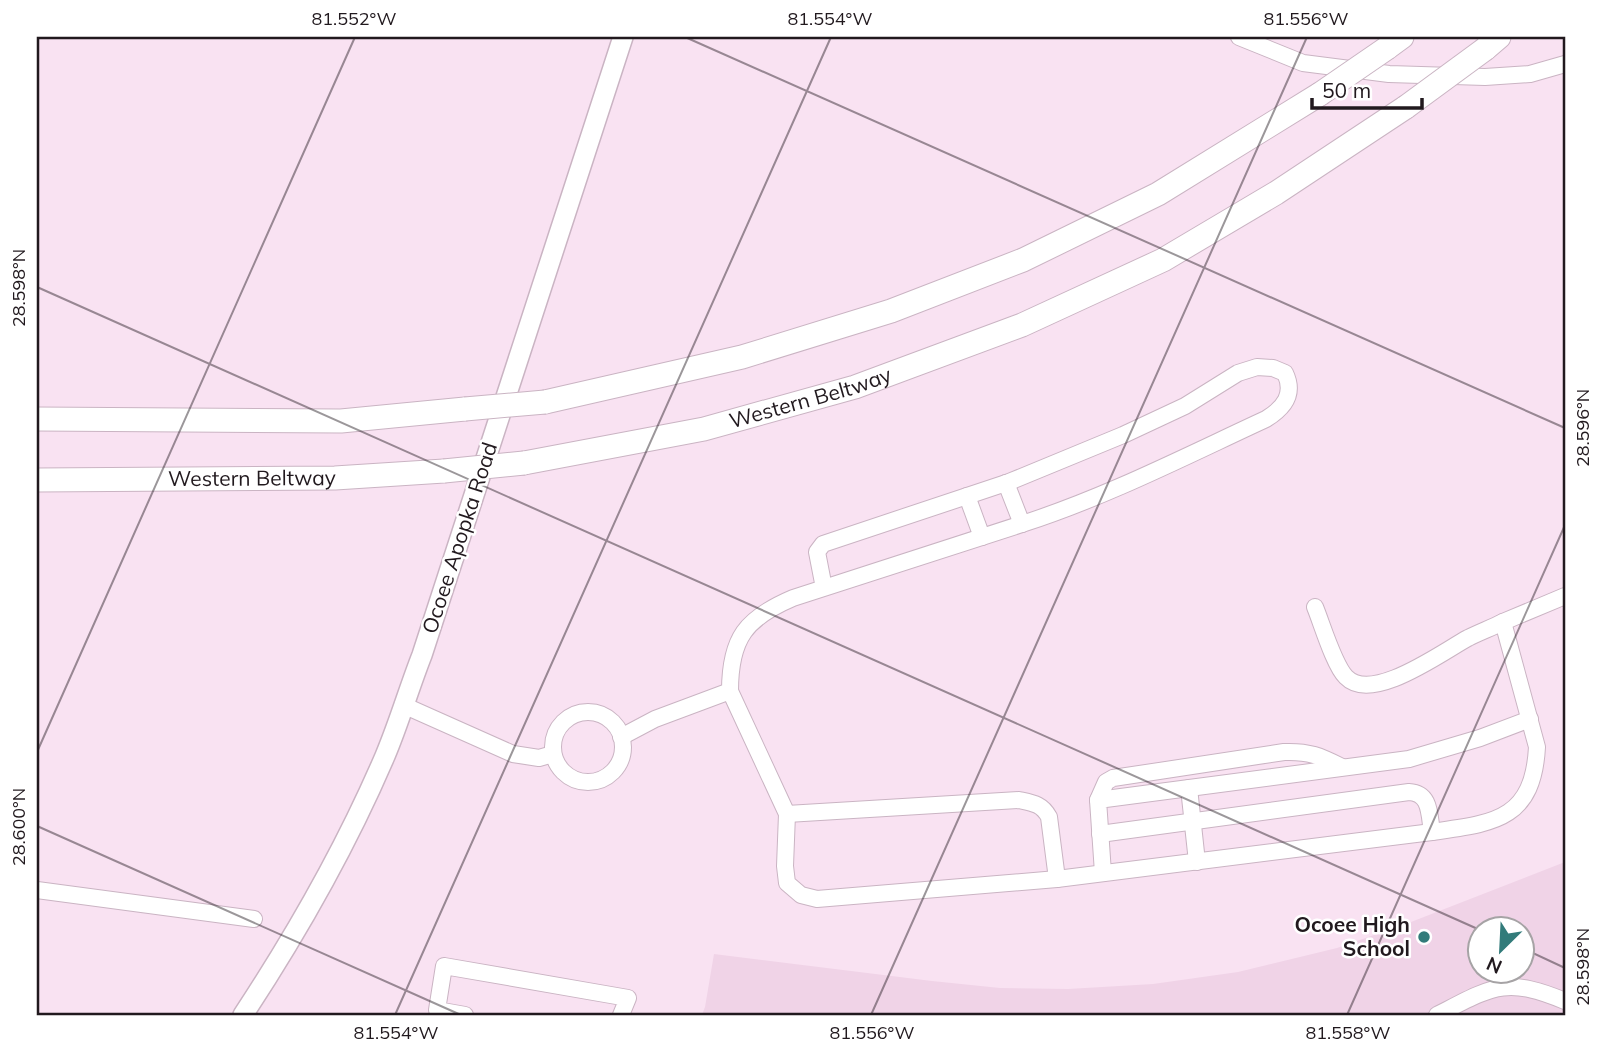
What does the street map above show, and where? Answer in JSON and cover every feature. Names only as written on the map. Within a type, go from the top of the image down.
[{"type":"highway","points":[[37,419],[341,421],[465,410],[545,402],[754,353],[891,311],[1023,260],[1157,194],[1320,94],[1395,42]]},
{"type":"highway","name":"Western Beltway","points":[[37,480],[335,478],[524,463],[704,429],[855,387],[1022,325],[1163,260],[1276,193],[1406,107],[1492,43]]},
{"type":"main road","name":"Ocoee Apopka Road","points":[[243,1015],[294,935],[326,877],[385,755],[426,642],[623,37]]},
{"type":"street","points":[[1238,37],[1303,63],[1389,74],[1485,77],[1530,74],[1565,64]]},
{"type":"street","points":[[824,588],[817,552],[823,544],[1006,483],[1123,435],[1185,406],[1238,373],[1257,367],[1273,368],[1285,373],[1290,383],[1288,399],[1281,410],[1266,419],[1107,492],[1057,513],[824,588],[765,610],[747,628],[735,649],[730,667],[730,691],[787,814],[787,883],[801,895],[817,899],[1057,879],[1485,825],[1507,815],[1519,803],[1531,786],[1536,767],[1537,747],[1503,622]]},
{"type":"street","points":[[1006,483],[1021,524]]},
{"type":"street","points":[[967,496],[982,537]]},
{"type":"street","points":[[1315,607],[1339,667],[1346,677],[1356,684],[1379,684],[1401,676],[1468,638],[1565,596]]},
{"type":"street","points":[[621,737],[656,719],[730,691]]},
{"type":"street","points":[[403,705],[524,758],[553,754]]},
{"type":"street","points":[[590,712],[610,720],[621,737],[623,750],[615,770],[596,781],[585,782],[573,779],[557,765],[553,754],[554,740],[559,728],[567,719],[590,712]]},
{"type":"street","points":[[1098,800],[1409,758],[1442,750],[1530,719]]},
{"type":"street","points":[[1103,873],[1098,800],[1106,782],[1113,778],[1303,751],[1342,767]]},
{"type":"street","points":[[1189,788],[1197,862]]},
{"type":"street","points":[[1100,834],[1418,792],[1428,807],[1432,832]]},
{"type":"street","points":[[787,814],[1018,800],[1035,803],[1044,808],[1049,817],[1057,879]]},
{"type":"street","points":[[37,890],[254,919]]},
{"type":"street","points":[[465,1015],[437,1010],[444,966],[628,998],[621,1015]]},
{"type":"street","points":[[1437,1015],[1482,992],[1505,986],[1539,990],[1565,1001]]},
{"type":"shaded area","name":"Ocoee High School","points":[[1565,862],[1565,1015],[702,1015],[714,954],[1000,988],[1068,989],[1153,984],[1238,972],[1337,948]]},
{"type":"place","name":"Ocoee High School","points":[[1424,937]]}]
